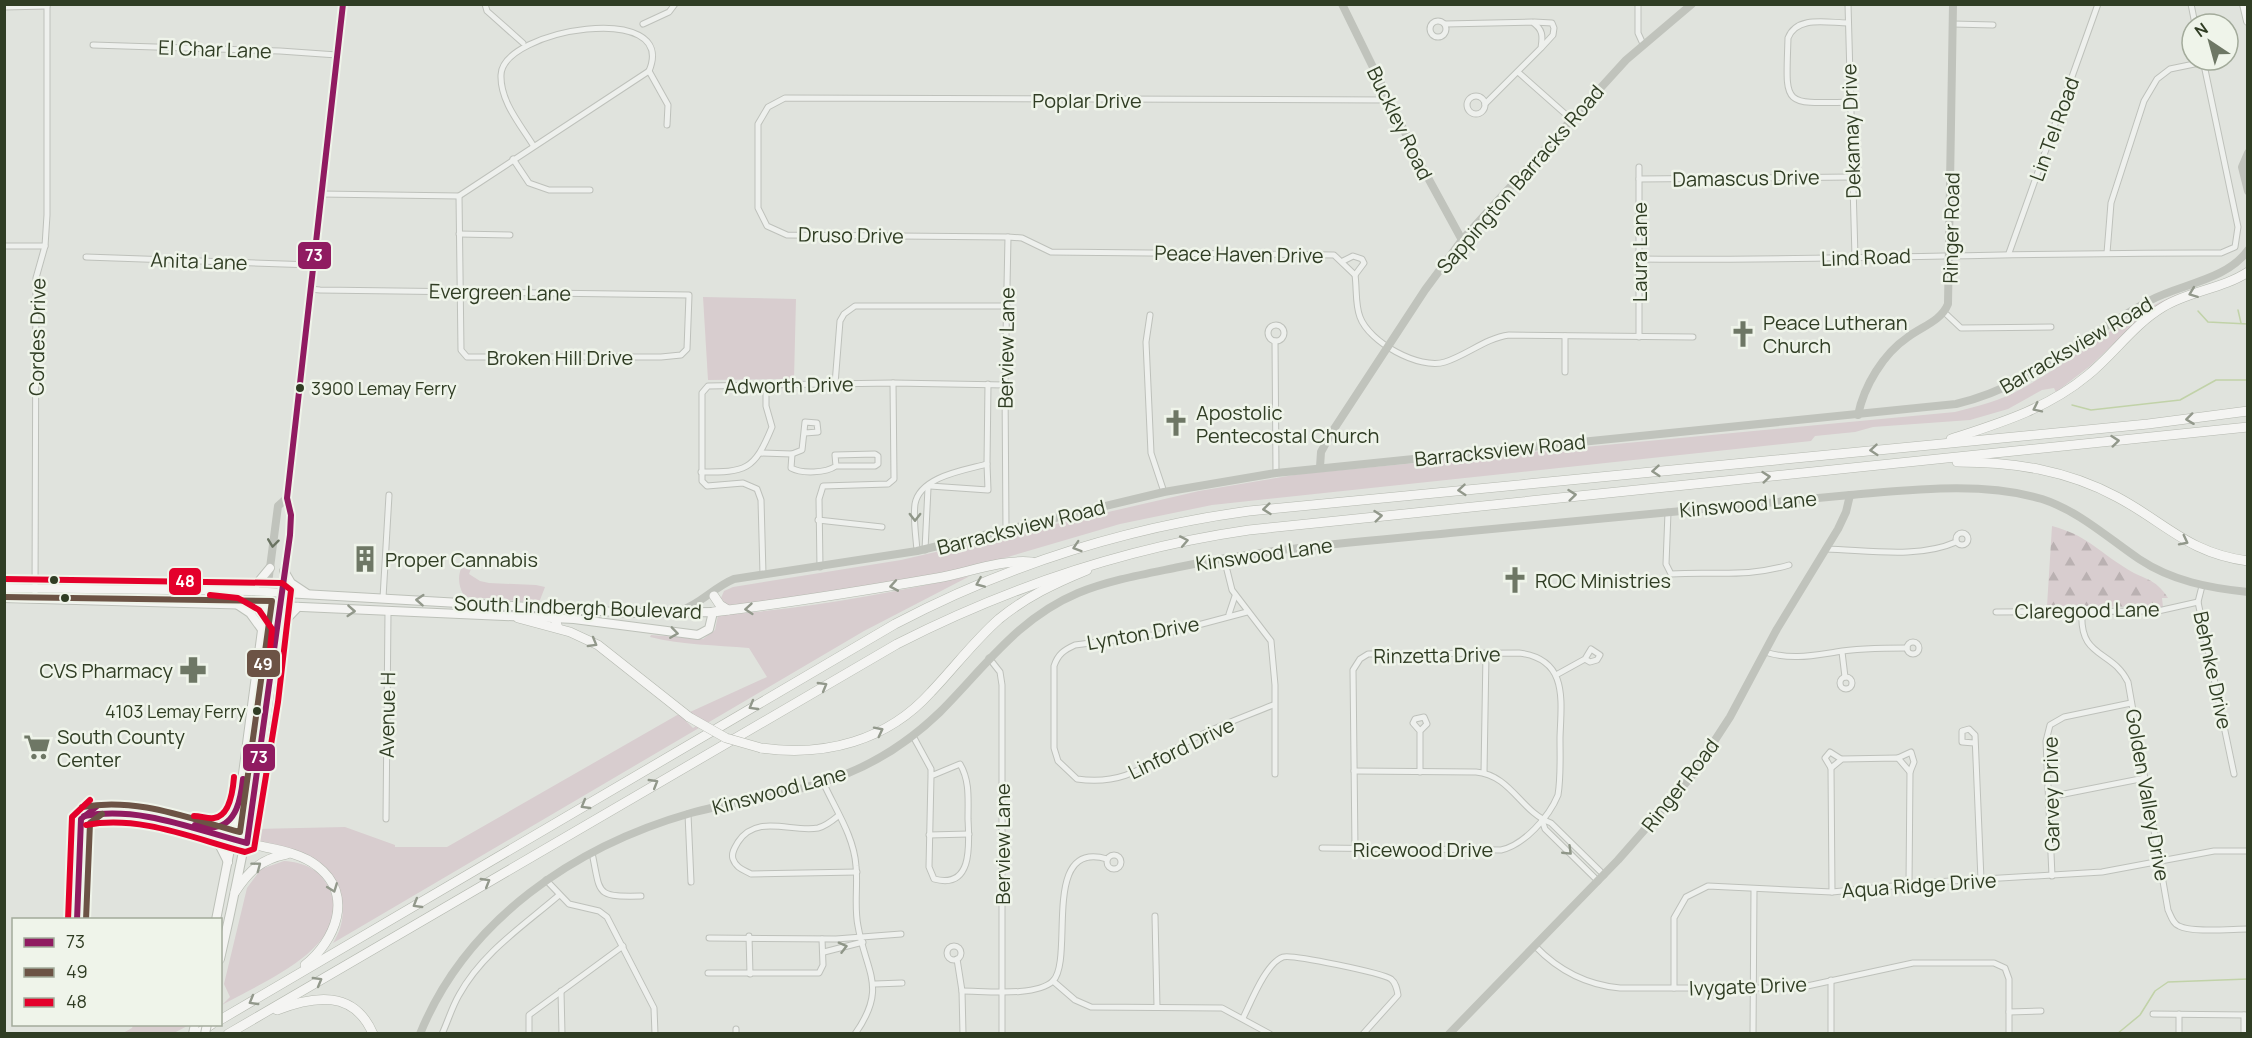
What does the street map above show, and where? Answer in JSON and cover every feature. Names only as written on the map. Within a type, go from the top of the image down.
[{"type":"highway","points":[[1932,445],[2011,419],[2050,401],[2087,376],[2158,311],[2181,297],[2247,272]]},
{"type":"highway","points":[[222,1019],[895,624],[970,588],[1034,562],[1127,534],[1249,511],[1932,445],[2247,411]]},
{"type":"highway","points":[[228,1034],[897,644],[1010,591],[1127,553],[1198,538],[1280,526],[2247,427]]},
{"type":"highway","points":[[1911,462],[2005,463],[2060,474],[2118,497],[2175,536],[2199,548],[2247,561]]},
{"type":"highway","points":[[518,618],[558,628],[598,645],[689,717],[726,738],[761,748],[815,751],[847,744],[876,733],[922,702],[975,642],[1007,612],[1046,588],[1127,553]]},
{"type":"highway","points":[[713,612],[807,601],[956,575],[1017,561],[1034,562]]},
{"type":"highway","points":[[714,596],[720,605],[728,610]]},
{"type":"highway","points":[[553,614],[558,628]]},
{"type":"highway","points":[[247,843],[289,854],[318,866],[329,878],[336,894],[337,914],[334,930],[325,946],[285,982]]},
{"type":"highway","points":[[236,892],[257,865],[270,858],[289,854]]},
{"type":"highway","points":[[249,1021],[303,1000],[322,998],[348,1005],[362,1015],[373,1034]]},
{"type":"main road","points":[[2244,4],[2247,21]]},
{"type":"main road","points":[[251,591],[270,568]]},
{"type":"main road","points":[[284,571],[291,582],[307,593]]},
{"type":"main road","name":"South Lindbergh Boulevard","points":[[4,588],[267,591],[383,598],[553,614],[698,635],[709,629],[713,612],[553,614],[518,618],[266,605],[4,598]]},
{"type":"main road","points":[[216,918],[239,804],[267,591]]},
{"type":"main road","points":[[222,951],[247,843],[269,701],[282,592]]},
{"type":"main road","points":[[238,604],[250,613],[262,631]]},
{"type":"main road","points":[[278,628],[298,607]]},
{"type":"main road","points":[[214,827],[229,818],[239,804]]},
{"type":"main road","points":[[205,833],[220,846],[228,862]]},
{"type":"street","points":[[282,592],[291,506],[287,498],[343,4]]},
{"type":"street","points":[[485,4],[487,11],[523,43]]},
{"type":"street","points":[[321,194],[459,196],[649,70],[653,56],[652,42],[641,22],[669,12],[675,4]]},
{"type":"street","name":"Buckley Road","points":[[1342,4],[1462,240]]},
{"type":"street","points":[[1638,4],[1638,33],[1643,44]]},
{"type":"street","name":"Sappington Barracks Road","points":[[1320,467],[1322,449],[1388,346],[1462,240],[1571,119],[1643,44],[1692,4]]},
{"type":"street","name":"Dekamay Drive","points":[[1848,4],[1855,258]]},
{"type":"street","name":"Ringer Road","points":[[1858,415],[1868,387],[1892,352],[1908,337],[1944,312],[1950,292],[1953,4]]},
{"type":"street","name":"Lin Tel Road","points":[[2009,253],[2098,4]]},
{"type":"street","points":[[4,7],[47,5]]},
{"type":"street","name":"Cordes Drive","points":[[35,598],[36,278],[45,246],[48,145],[47,5]]},
{"type":"street","points":[[1532,22],[1538,26],[1543,37],[1540,48]]},
{"type":"street","points":[[1445,24],[1552,23],[1553,34],[1485,104]]},
{"type":"street","points":[[1848,23],[1801,23],[1790,31],[1786,86],[1795,100],[1803,104],[1850,102]]},
{"type":"street","points":[[1953,24],[1993,25]]},
{"type":"street","points":[[533,145],[507,104],[500,73],[506,60],[523,43],[556,27]]},
{"type":"street","name":"El Char Lane","points":[[93,45],[337,55]]},
{"type":"street","points":[[2107,253],[2111,203],[2144,101],[2157,79],[2170,69],[2180,67]]},
{"type":"street","points":[[649,70],[668,105],[667,125]]},
{"type":"street","points":[[1518,72],[1571,119]]},
{"type":"street","name":"Lind Road","points":[[1639,259],[1855,258],[2009,253],[2221,254],[2235,248],[2238,227],[2206,72]]},
{"type":"street","name":"Poplar Drive","points":[[785,98],[1389,100]]},
{"type":"street","name":"Druso Drive","points":[[785,98],[768,107],[758,124],[758,208],[767,226],[787,234],[1008,237]]},
{"type":"street","points":[[2247,153],[2242,167],[2247,192]]},
{"type":"street","points":[[513,159],[529,183],[549,190],[590,190]]},
{"type":"street","name":"Laura Lane","points":[[1639,337],[1640,167]]},
{"type":"street","name":"Damascus Drive","points":[[1640,179],[1852,177]]},
{"type":"street","name":"Broken Hill Drive","points":[[459,196],[461,350],[467,357],[661,357],[681,355],[687,349],[689,295]]},
{"type":"street","points":[[459,234],[510,235]]},
{"type":"street","name":"Peace Haven Drive","points":[[1008,237],[1022,238],[1051,252],[1334,255],[1343,261],[1355,275]]},
{"type":"street","name":"Berview Lane","points":[[1006,531],[1005,385],[1008,237]]},
{"type":"street","points":[[4,246],[45,246]]},
{"type":"street","name":"Barracksview Road","points":[[676,612],[693,606],[721,585],[734,579],[921,551],[1164,492],[1276,473],[1948,406],[2008,388],[2152,300],[2229,268],[2247,250]]},
{"type":"street","points":[[1343,261],[1353,256],[1362,259],[1364,263],[1355,275],[1360,318],[1371,334],[1417,362],[1435,364],[1456,357],[1497,337],[1693,337]]},
{"type":"street","name":"Anita Lane","points":[[86,257],[313,265]]},
{"type":"street","name":"Evergreen Lane","points":[[310,290],[689,295]]},
{"type":"street","points":[[835,384],[840,321],[850,308],[871,304],[1006,306]]},
{"type":"street","points":[[1944,312],[1961,328],[2052,327]]},
{"type":"street","points":[[1150,315],[1146,342],[1151,453],[1164,492]]},
{"type":"street","points":[[1565,336],[1565,372]]},
{"type":"street","points":[[1275,341],[1276,473]]},
{"type":"street","points":[[820,567],[819,499],[824,486],[888,484],[894,479],[893,383]]},
{"type":"street","name":"Adworth Drive","points":[[700,472],[704,389],[708,386],[893,383],[1005,385]]},
{"type":"street","points":[[928,486],[988,490],[988,384]]},
{"type":"street","points":[[763,574],[761,500],[757,489],[743,483],[707,486],[702,482],[700,472],[735,472],[747,468],[760,453],[772,427],[766,406],[766,385]]},
{"type":"street","points":[[760,453],[792,454],[802,450],[805,433]]},
{"type":"street","points":[[792,454],[791,468],[823,471],[836,466],[875,466],[878,464],[878,456],[875,453],[835,455],[836,466]]},
{"type":"street","points":[[921,551],[915,502],[928,486],[940,478],[987,464]]},
{"type":"street","points":[[921,551],[928,486]]},
{"type":"street","name":"Kinswood Lane","points":[[420,1034],[439,991],[465,953],[498,918],[546,880],[630,834],[688,814],[823,782],[875,762],[913,736],[943,710],[989,658],[1025,623],[1074,594],[1126,578],[1224,558],[1389,538],[1850,495],[1943,490],[2012,493],[2042,500],[2092,525],[2141,560],[2202,586],[2247,592]]},
{"type":"street","points":[[383,598],[389,495]]},
{"type":"street","name":"Ringer Road","points":[[1449,1034],[1601,878],[1701,763],[1826,549],[1846,512],[1850,495]]},
{"type":"street","points":[[267,591],[278,506],[287,498]]},
{"type":"street","points":[[1668,512],[1666,564],[1671,574],[1707,572],[1744,575],[1789,565]]},
{"type":"street","points":[[818,520],[882,527]]},
{"type":"street","points":[[1826,549],[1937,549],[1956,542]]},
{"type":"street","points":[[1224,558],[1235,596],[1271,641],[1275,685],[1273,705],[1275,774]]},
{"type":"street","points":[[713,612],[714,596],[721,585]]},
{"type":"street","points":[[2198,602],[2202,586]]},
{"type":"street","points":[[1228,615],[1235,596]]},
{"type":"street","name":"Claregood Lane","points":[[1996,612],[2158,611],[2198,602]]},
{"type":"street","name":"Behnke Drive","points":[[2198,602],[2234,774]]},
{"type":"street","name":"Avenue H","points":[[386,819],[388,612]]},
{"type":"street","name":"Lynton Drive","points":[[1058,761],[1053,736],[1054,666],[1057,658],[1065,650],[1075,645],[1175,632],[1228,615],[1247,612]]},
{"type":"street","name":"Golden Valley Drive","points":[[2082,612],[2081,628],[2084,638],[2097,654],[2123,672],[2131,703],[2168,910],[2178,926],[2247,929]]},
{"type":"street","points":[[1766,652],[1785,658],[1907,648]]},
{"type":"street","points":[[1842,652],[1845,677]]},
{"type":"street","points":[[1484,773],[1486,653]]},
{"type":"street","name":"Rinzetta Drive","points":[[1355,849],[1353,670],[1360,658],[1368,654],[1519,653],[1537,656],[1556,675]]},
{"type":"street","name":"Berview Lane","points":[[989,658],[1000,672],[1002,685],[1002,1034]]},
{"type":"street","points":[[1556,675],[1586,659]]},
{"type":"street","name":"Ricewood Drive","points":[[1322,848],[1501,850],[1517,845],[1553,807],[1559,786],[1561,694],[1556,675]]},
{"type":"street","name":"Garvey Drive","points":[[2052,876],[2046,741],[2050,725],[2064,717],[2131,703]]},
{"type":"street","name":"Linford Drive","points":[[1058,761],[1077,779],[1114,780],[1143,769],[1203,734],[1273,705]]},
{"type":"street","points":[[1420,731],[1420,772]]},
{"type":"street","points":[[913,736],[931,769],[929,867],[934,879],[942,881],[956,877],[969,858],[968,779],[960,764],[931,776]]},
{"type":"street","points":[[1974,743],[1981,880]]},
{"type":"street","points":[[1832,892],[1831,768],[1825,758],[1830,752],[1841,759],[1898,758],[1911,752],[1914,762],[1910,772],[1909,884]]},
{"type":"street","points":[[1898,758],[1905,763],[1910,772]]},
{"type":"street","points":[[1831,768],[1841,759]]},
{"type":"street","points":[[1354,771],[1484,773],[1500,780],[1542,820],[1551,823],[1601,878]]},
{"type":"street","points":[[2049,797],[2145,778]]},
{"type":"street","points":[[823,782],[849,834],[856,872],[858,926],[875,984],[867,1015],[855,1034]]},
{"type":"street","points":[[688,814],[691,882]]},
{"type":"street","points":[[838,816],[816,828],[799,830],[775,824],[744,835],[734,851],[734,863],[751,874],[856,872]]},
{"type":"street","points":[[929,835],[969,834]]},
{"type":"street","name":"Aqua Ridge Drive","points":[[1674,988],[1674,918],[1686,897],[1708,886],[1832,892],[1909,884],[2102,872],[2214,851],[2247,851]]},
{"type":"street","points":[[592,853],[595,879],[602,892],[612,897],[641,896]]},
{"type":"street","points":[[962,991],[1032,990],[1053,981],[1058,973],[1061,948],[1061,906],[1068,879],[1084,860],[1093,856],[1107,859]]},
{"type":"street","points":[[546,880],[558,896],[568,904],[599,911],[607,917],[654,1008],[655,1034]]},
{"type":"street","points":[[1753,1034],[1754,889]]},
{"type":"street","points":[[442,1034],[459,994],[487,957],[517,928],[558,896]]},
{"type":"street","points":[[1155,916],[1157,1007]]},
{"type":"street","points":[[709,938],[749,936],[862,939],[901,934]]},
{"type":"street","points":[[749,936],[750,974]]},
{"type":"street","points":[[708,973],[819,973],[823,965],[822,939]]},
{"type":"street","points":[[824,952],[862,939]]},
{"type":"street","points":[[529,1034],[529,1015],[622,946]]},
{"type":"street","name":"Ivygate Drive","points":[[1535,946],[1568,973],[1594,983],[1620,988],[1798,988],[1913,963],[1994,963],[2005,968],[2009,979],[2009,1012]]},
{"type":"street","points":[[1243,1018],[1267,972],[1276,961],[1292,956],[1377,974],[1396,984],[1398,995],[1363,1034]]},
{"type":"street","points":[[957,959],[962,991],[963,1034]]},
{"type":"street","points":[[1831,980],[1831,1034]]},
{"type":"street","points":[[1053,981],[1075,1000],[1091,1007],[1222,1008],[1270,1034]]},
{"type":"street","points":[[875,984],[902,983]]},
{"type":"street","points":[[561,991],[561,1034]]},
{"type":"street","points":[[2008,1034],[2009,1012],[2041,1011]]},
{"type":"street","points":[[2153,1014],[2246,1015],[2244,1034]]},
{"type":"street","points":[[2179,1014],[2179,1034]]},
{"type":"green space","points":[[2180,293],[2141,318],[2090,366],[2056,392],[2054,388],[2042,390],[2008,409],[1970,420],[1873,427],[1855,432],[1815,436],[1811,441],[1212,505],[1120,524],[970,568],[823,594],[732,605],[727,605],[721,598],[724,591],[733,587],[901,560],[1199,491],[1300,474],[1955,412],[1997,400],[2021,389],[2118,326]]},
{"type":"green space","points":[[703,297],[796,299],[794,379],[708,380]]},
{"type":"green space","points":[[2052,526],[2083,538],[2124,567],[2153,582],[2168,598],[2162,598],[2163,607],[2047,606]]},
{"type":"green space","points":[[462,567],[471,569],[469,574],[480,581],[545,587],[540,600],[532,602],[467,597],[463,594],[460,584],[459,574]]},
{"type":"green space","points":[[970,576],[864,631],[333,943],[341,924],[343,908],[338,887],[332,875],[322,865],[298,852],[255,840],[255,829],[345,827],[395,845],[395,847],[447,847],[679,714],[693,728],[703,722],[690,712],[767,677],[749,648],[675,642],[650,637],[651,635],[703,639],[715,630],[718,615],[813,605]]},
{"type":"green space","points":[[284,861],[310,868],[325,881],[334,909],[329,928],[317,945],[300,960],[280,974],[222,1005],[230,997],[224,984],[247,888],[261,869]]},
{"type":"green space","points":[[132,1026],[187,1026],[174,1033],[123,1033]]},
{"type":"waterway","points":[[2238,310],[2241,323]]},
{"type":"waterway","points":[[2198,311],[2208,322],[2248,324]]},
{"type":"waterway","points":[[2072,405],[2091,410],[2180,400],[2216,380],[2248,380]]},
{"type":"waterway","points":[[2117,1034],[2140,1015],[2155,991],[2168,982],[2248,979]]},
{"type":"transit line","name":"73","points":[[84,816],[105,814],[146,816],[247,843],[290,535],[291,515],[287,498],[343,4]]},
{"type":"transit line","name":"48","points":[[4,579],[282,583],[291,590],[278,702],[254,849],[245,852],[146,825],[126,823],[86,825]]},
{"type":"transit line","name":"48","points":[[210,595],[238,598],[259,610],[272,629],[269,660]]},
{"type":"transit line","name":"49","points":[[4,597],[272,601],[240,832],[162,810],[122,805],[82,807]]},
{"type":"transit line","name":"48","points":[[194,816],[214,818],[224,813],[230,802],[234,777]]},
{"type":"transit line","name":"73","points":[[195,825],[215,827],[228,821],[237,809],[243,779]]},
{"type":"transit line","name":"48","points":[[68,918],[72,817],[90,800]]},
{"type":"transit line","name":"73","points":[[77,918],[81,819],[96,807]]},
{"type":"transit line","name":"49","points":[[86,918],[90,823],[102,814]]},
{"type":"place","name":"Peace Lutheran Church","points":[[1743,334]]},
{"type":"place","name":"3900 Lemay Ferry","points":[[300,388]]},
{"type":"place","name":"Apostolic Pentecostal Church","points":[[1176,423]]},
{"type":"place","name":"Proper Cannabis","points":[[365,559]]},
{"type":"place","name":"ROC Ministries","points":[[1515,580]]},
{"type":"place","name":"CVS Pharmacy","points":[[193,670]]},
{"type":"place","name":"4103 Lemay Ferry","points":[[257,711]]},
{"type":"place","name":"South County Center","points":[[37,747]]}]
